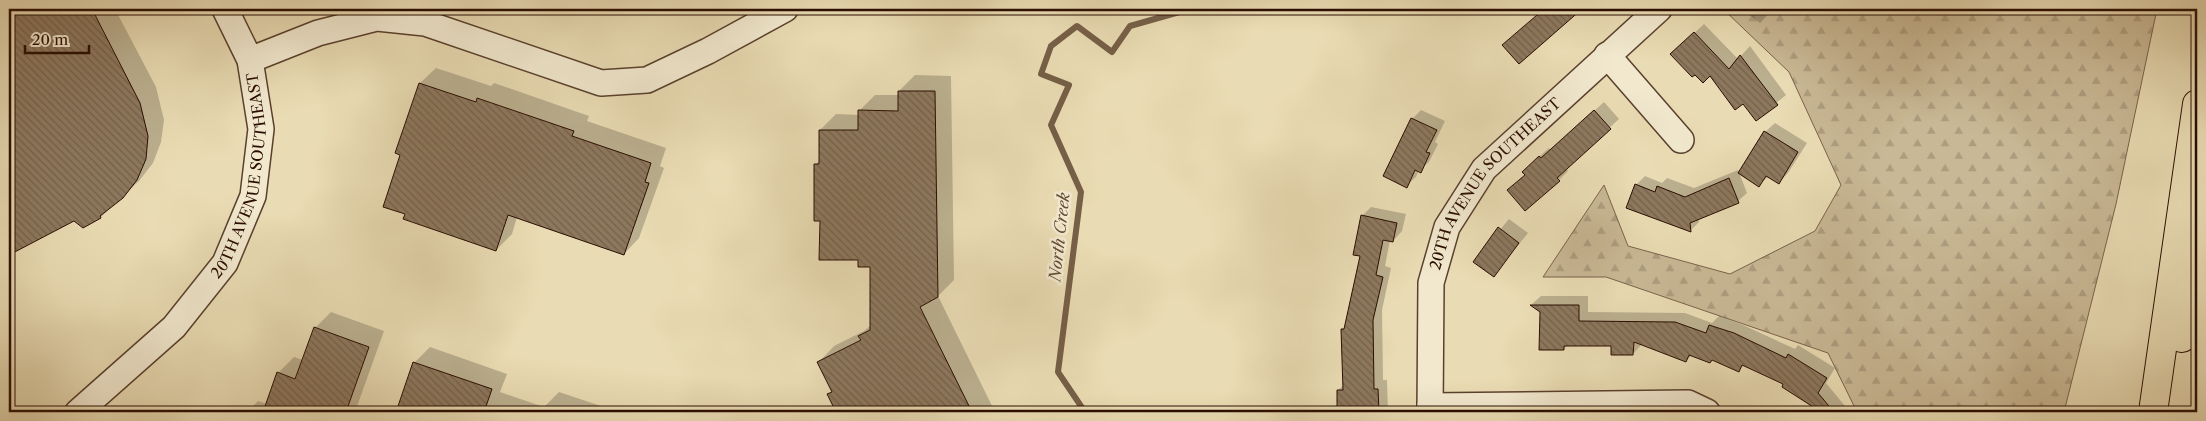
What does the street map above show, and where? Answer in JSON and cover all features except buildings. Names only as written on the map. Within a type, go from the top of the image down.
[{"type":"highway","points":[[2153,412],[2197,104]]},
{"type":"highway","points":[[2171,412],[2197,245]]},
{"type":"street","points":[[225,9],[250,60]]},
{"type":"street","name":"20TH AVENUE SOUTHEAST","points":[[78,412],[174,327],[225,263],[252,196],[261,129],[250,60],[318,33],[377,18],[425,23],[601,83],[647,80],[708,51],[785,9]]},
{"type":"street","name":"20TH AVENUE SOUTHEAST","points":[[1430,409],[1431,283],[1447,227],[1484,169],[1659,9]]},
{"type":"street","points":[[1607,55],[1681,140]]},
{"type":"street","points":[[1430,409],[1688,403],[1707,412]]},
{"type":"green space","points":[[1723,9],[2157,9],[2116,204],[2064,412],[1857,412],[1828,353],[1606,277],[1543,277],[1604,185],[1628,246],[1730,274],[1815,231],[1841,185],[1789,72]]},
{"type":"waterway","name":"North Creek","points":[[1085,412],[1058,372],[1081,192],[1051,125],[1069,85],[1041,74],[1051,46],[1077,26],[1112,52],[1130,26],[1190,9]]}]
